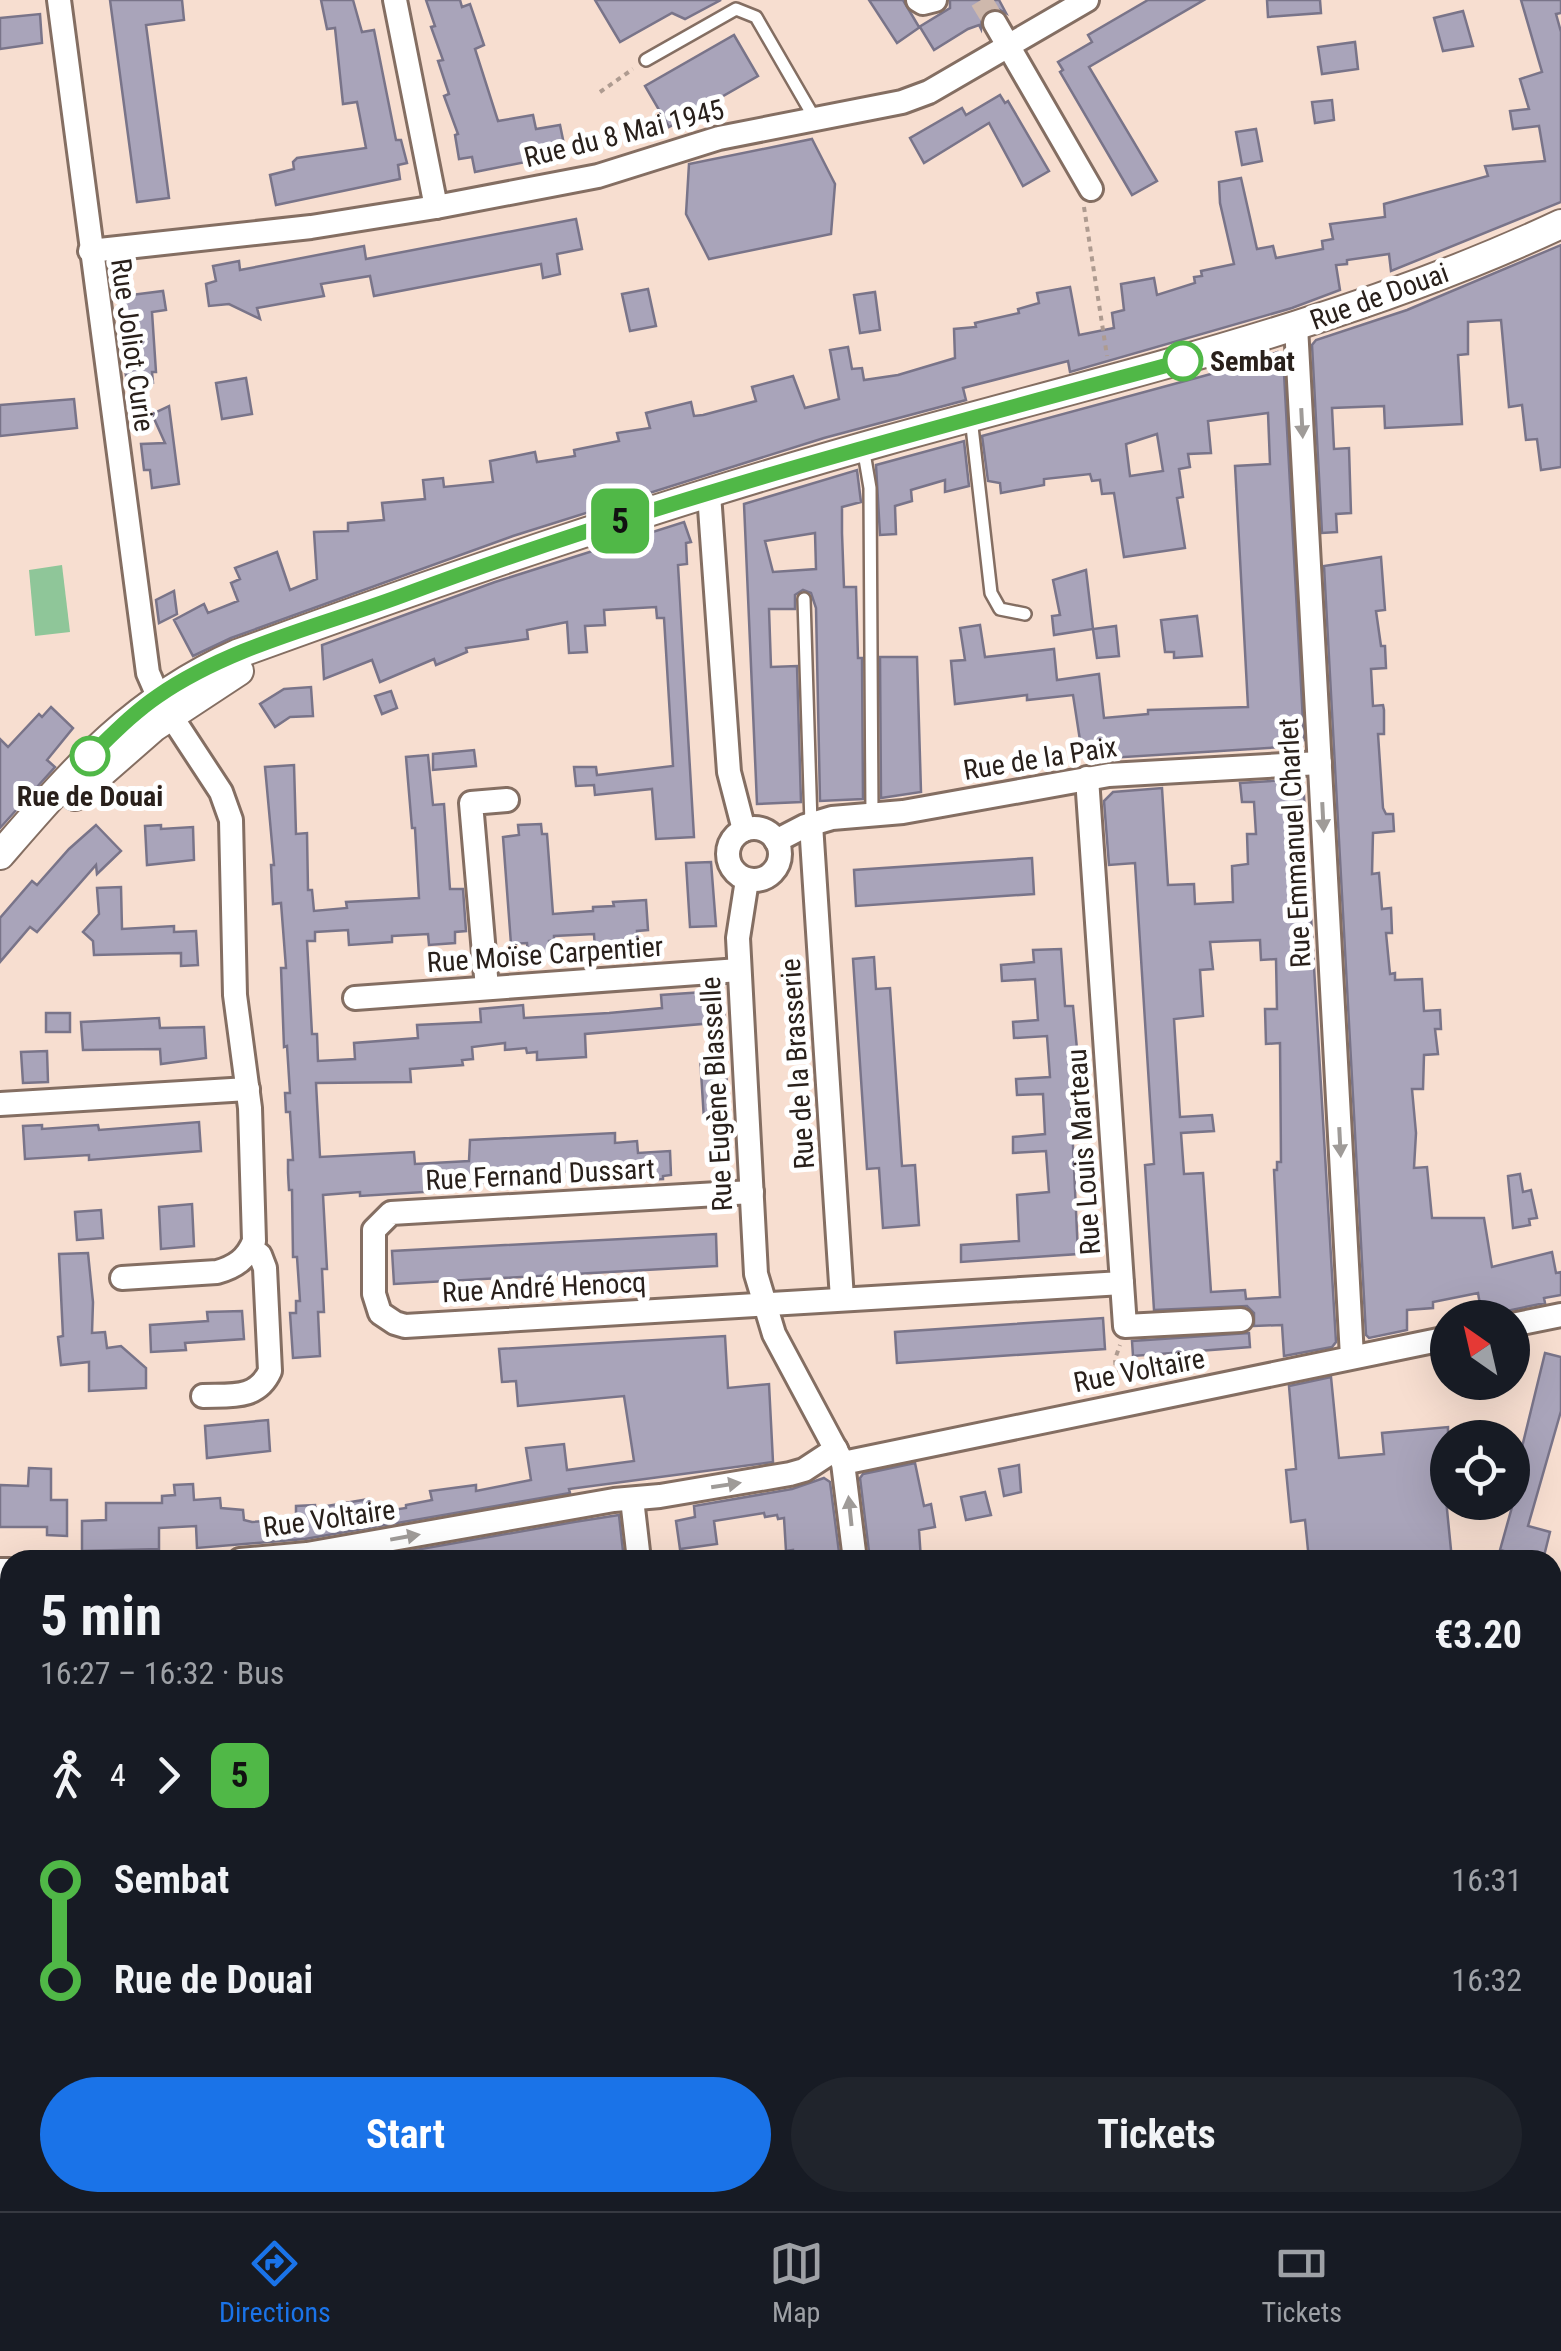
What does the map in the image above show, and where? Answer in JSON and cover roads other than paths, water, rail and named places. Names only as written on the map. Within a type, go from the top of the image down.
[{"type":"street","name":"Rue Joliot Curie","points":[[58,0],[146,661],[164,705],[220,792],[231,820],[235,994],[248,1089],[254,1241],[251,1248]]},
{"type":"street","points":[[395,0],[436,207]]},
{"type":"street","points":[[918,0],[935,0]]},
{"type":"street","name":"Rue du 8 Mai 1945","points":[[90,251],[324,225],[436,207],[598,176],[719,138],[915,98],[1087,0]]},
{"type":"street","points":[[995,23],[1091,189]]},
{"type":"street","name":"Rue de Douai","points":[[0,855],[90,756],[164,705],[333,622],[517,554],[709,494],[863,447],[1235,346],[1489,255],[1561,224]]},
{"type":"street","name":"Rue Emmanuel Charlet","points":[[1296,326],[1352,1357]]},
{"type":"street","points":[[709,494],[729,772],[744,830]]},
{"type":"street","name":"Rue de Douai","points":[[0,863],[164,705]]},
{"type":"street","name":"Rue de la Paix","points":[[776,841],[832,818],[872,816],[1121,773],[1320,763]]},
{"type":"street","name":"Rue Louis Marteau","points":[[764,1304],[1122,1282],[1087,778]]},
{"type":"street","points":[[486,988],[471,803],[507,800]]},
{"type":"street","name":"Rue de la Brasserie","points":[[810,824],[842,1300]]},
{"type":"street","points":[[744,830],[762,830],[776,841],[780,854],[774,870],[764,878],[747,880],[732,870],[729,845],[744,830]]},
{"type":"street","name":"Rue Eugène Blasselle","points":[[747,880],[738,928],[738,970],[756,1274],[774,1334],[839,1456]]},
{"type":"street","name":"Rue Moïse Carpentier","points":[[356,998],[738,970]]},
{"type":"street","points":[[0,1104],[248,1089]]},
{"type":"street","name":"Rue Fernand Dussart","points":[[374,1265],[372,1238],[378,1223],[401,1211],[752,1192]]},
{"type":"street","points":[[122,1278],[217,1272],[239,1263],[251,1248],[260,1256],[265,1268],[270,1371],[262,1385],[250,1394],[202,1396]]},
{"type":"street","name":"Rue André Henocq","points":[[374,1265],[376,1305],[387,1319],[405,1326],[764,1304]]},
{"type":"street","points":[[1122,1282],[1125,1326],[1241,1320]]},
{"type":"street","points":[[1530,1322],[1561,1316]]},
{"type":"street","name":"Rue Voltaire","points":[[331,1550],[790,1474],[839,1456],[1119,1405],[1430,1342]]},
{"type":"street","points":[[839,1456],[853,1550]]},
{"type":"street","points":[[632,1499],[638,1550]]},
{"type":"lane","points":[[646,60],[736,9],[756,17],[816,119]]},
{"type":"lane","points":[[971,418],[991,593],[1000,609],[1025,614]]},
{"type":"lane","points":[[863,447],[870,488],[872,816]]},
{"type":"lane","points":[[804,599],[810,824]]},
{"type":"tunnel","points":[[981,0],[995,23]]},
{"type":"place","name":"Sembat","points":[[1183,361]]},
{"type":"place","name":"Rue de Douai","points":[[90,756]]}]
